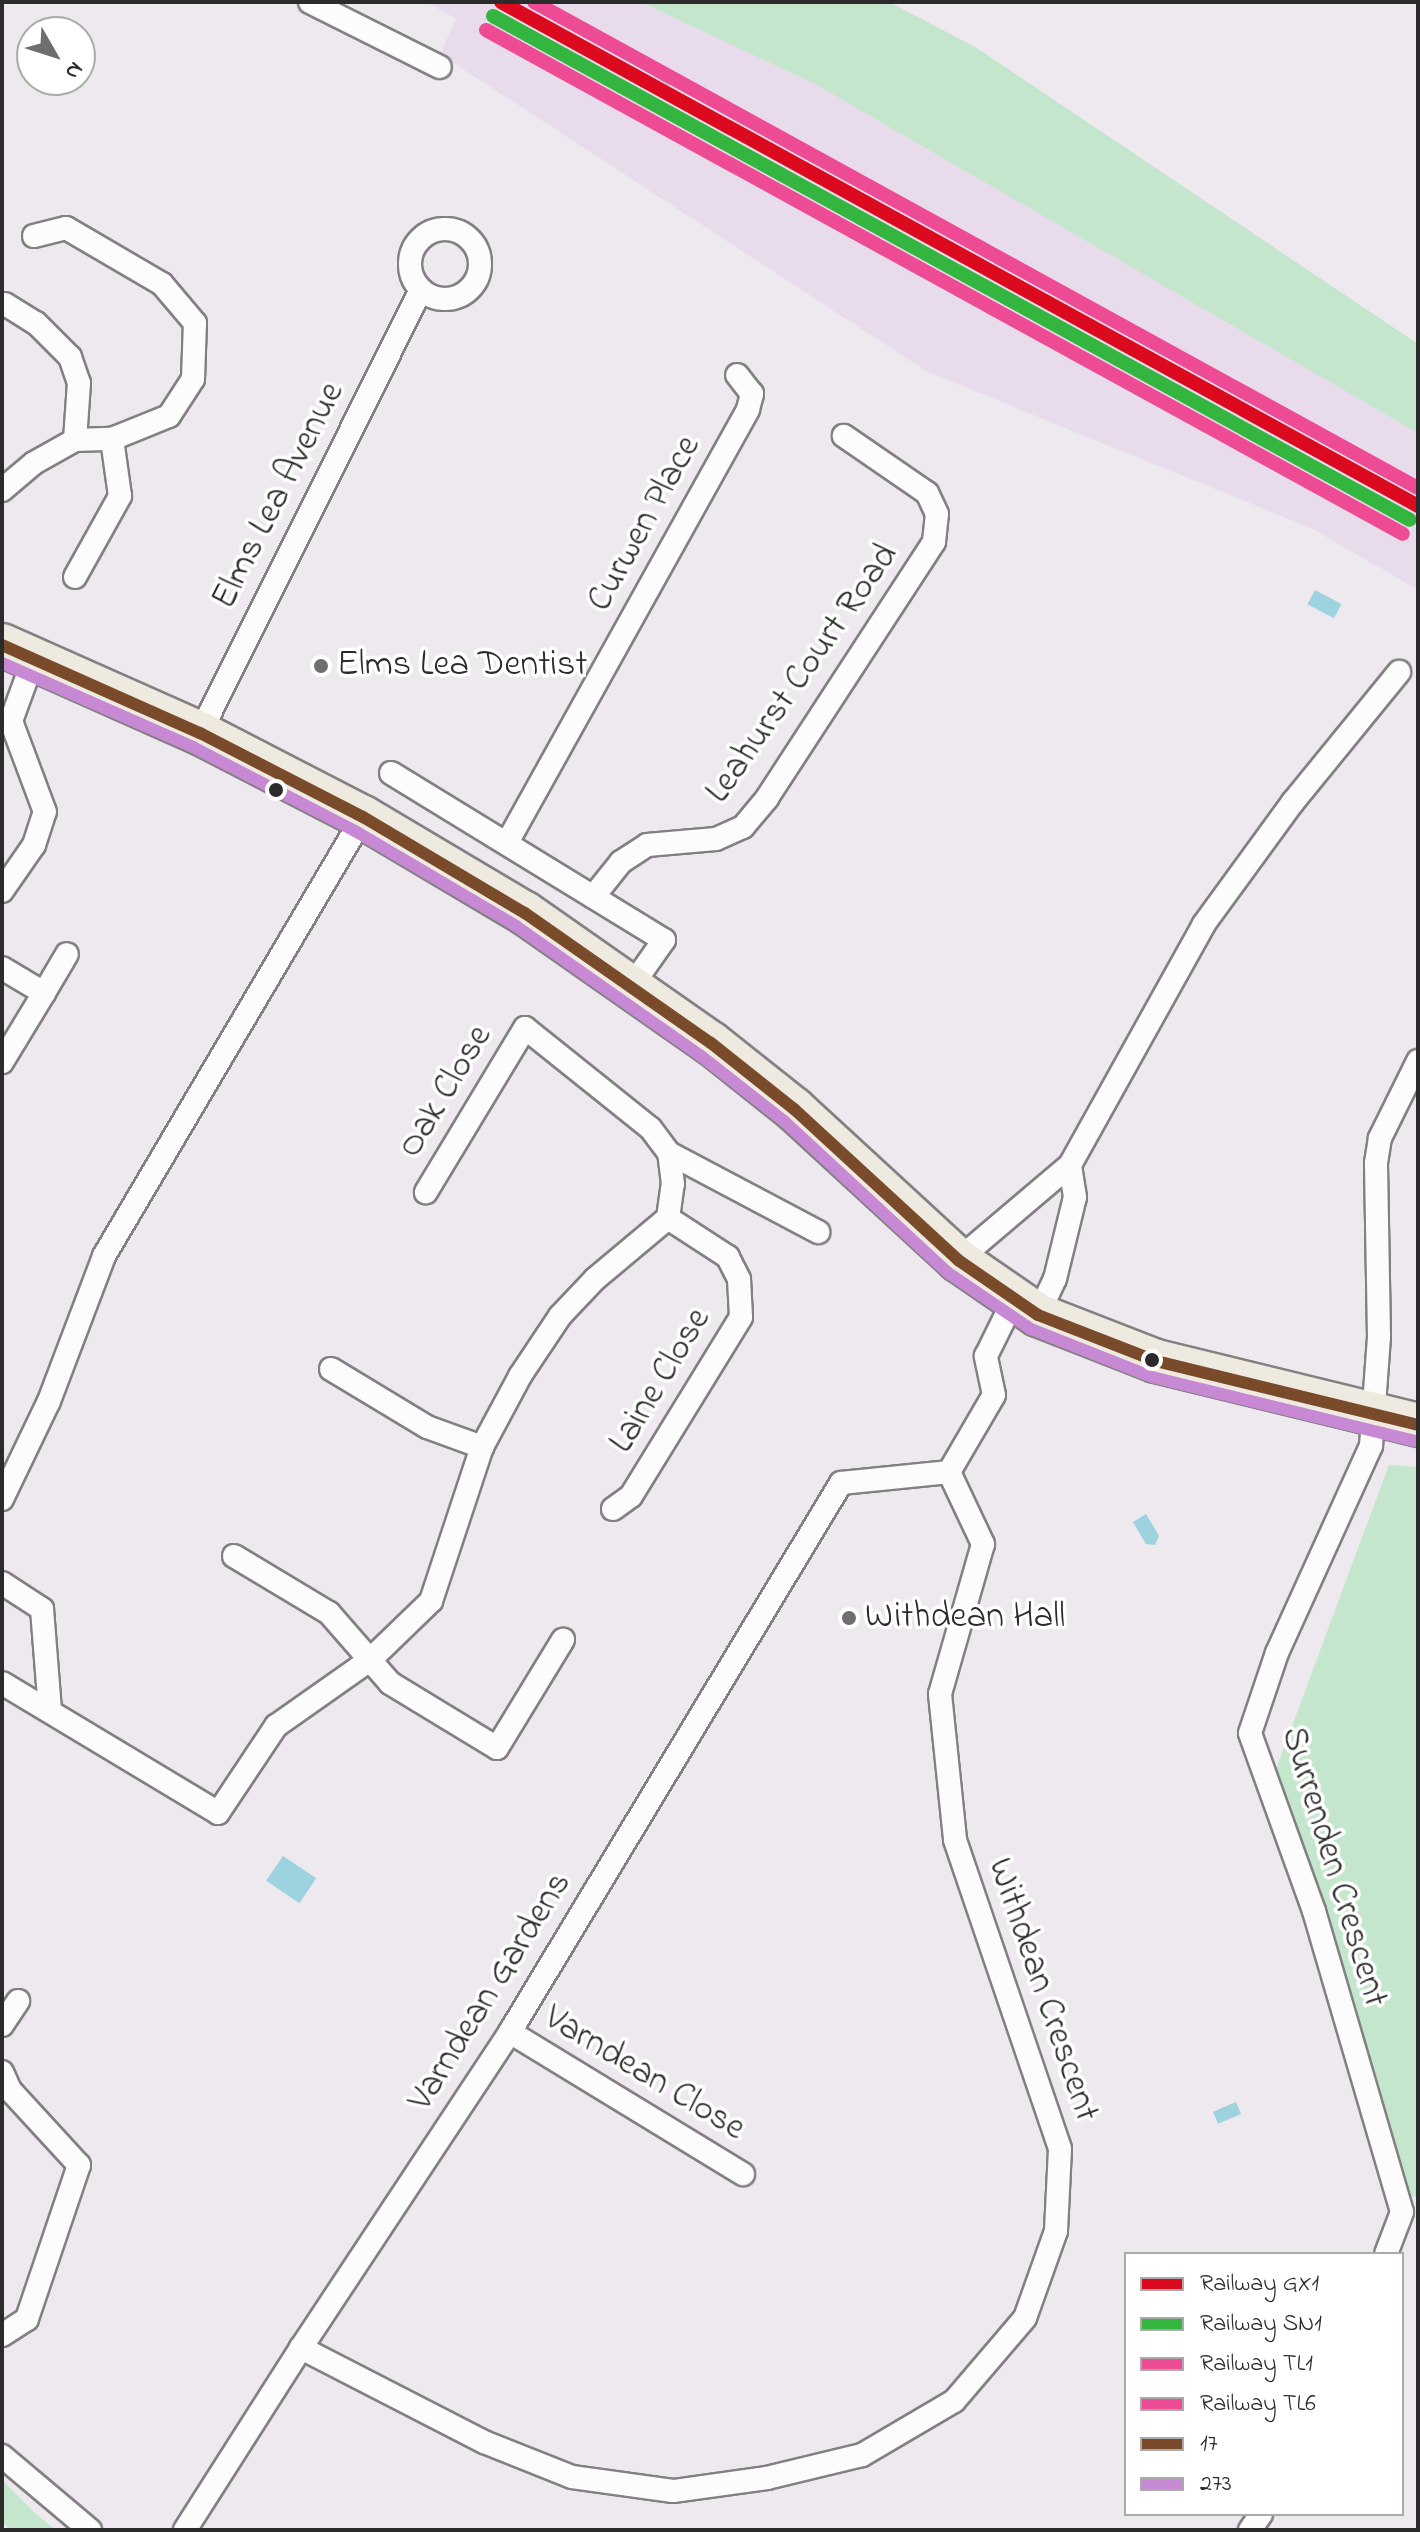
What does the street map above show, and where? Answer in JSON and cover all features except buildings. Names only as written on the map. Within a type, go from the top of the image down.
[{"type":"highway","points":[[18,652],[200,733],[363,817],[633,984],[794,1109],[958,1260],[1026,1307],[1156,1361],[1418,1425]]},
{"type":"street","points":[[310,2],[440,67]]},
{"type":"street","points":[[2,489],[34,463],[75,440],[112,439],[169,416],[193,379],[195,323],[162,284],[66,228],[34,236]]},
{"type":"street","name":"Elms Lea Avenue","points":[[200,733],[421,290]]},
{"type":"street","points":[[5,304],[36,323],[70,357],[79,383],[75,440]]},
{"type":"street","name":"Curwen Place","points":[[508,841],[748,409],[752,394],[737,375]]},
{"type":"street","name":"Leahurst Court Road","points":[[593,897],[621,862],[647,845],[716,839],[743,827],[767,798],[934,542],[937,514],[927,493],[844,436]]},
{"type":"street","points":[[75,577],[120,496],[112,439]]},
{"type":"street","points":[[2,891],[34,845],[45,812],[11,721],[18,652]]},
{"type":"street","points":[[958,1260],[1070,1165],[1204,924],[1293,802],[1399,672]]},
{"type":"street","points":[[391,773],[508,841],[664,940],[633,984]]},
{"type":"street","points":[[2,1499],[49,1401],[104,1256],[363,817]]},
{"type":"street","points":[[2,1062],[67,954]]},
{"type":"street","points":[[2,968],[44,993]]},
{"type":"street","name":"Oak Close","points":[[426,1192],[525,1028],[650,1128],[669,1153]]},
{"type":"street","name":"Surrenden Crescent","points":[[1387,2252],[1402,2212],[1314,1911],[1250,1733],[1277,1653],[1371,1446],[1377,1417],[1376,1163],[1380,1138],[1418,1061]]},
{"type":"street","points":[[2,1683],[218,1813],[276,1726],[370,1660],[431,1601],[482,1447],[520,1376],[560,1316],[595,1279],[668,1218],[673,1184],[669,1153]]},
{"type":"street","points":[[669,1153],[818,1232]]},
{"type":"street","points":[[949,1472],[994,1395],[986,1356],[1026,1307],[1055,1279],[1075,1197],[1070,1165]]},
{"type":"street","name":"Laine Close","points":[[613,1509],[631,1496],[741,1317],[739,1279],[728,1257],[668,1218]]},
{"type":"street","points":[[331,1369],[427,1427],[482,1447]]},
{"type":"street","name":"Varndean Gardens","points":[[185,2530],[510,2032],[841,1483],[949,1472]]},
{"type":"street","name":"Withdean Crescent","points":[[301,2348],[484,2442],[572,2477],[673,2491],[767,2478],[862,2455],[954,2401],[1025,2318],[1056,2231],[1060,2149],[955,1840],[940,1694],[983,1544],[949,1472]]},
{"type":"street","points":[[234,1556],[329,1613],[390,1683],[497,1748],[563,1640]]},
{"type":"street","points":[[2,1583],[42,1609],[50,1711]]},
{"type":"street","points":[[2,2025],[18,2001]]},
{"type":"street","name":"Varndean Close","points":[[510,2032],[743,2174]]},
{"type":"street","points":[[2,2072],[10,2090],[79,2165],[27,2319],[2,2335]]},
{"type":"street","points":[[2,2456],[90,2530]]},
{"type":"shaded area","points":[[426,2],[889,2],[975,47],[1418,344],[1418,590],[1311,528],[926,371],[440,54],[456,19]]},
{"type":"green space","points":[[641,2],[889,2],[975,47],[1418,344],[1418,433],[817,85]]},
{"type":"green space","points":[[1389,1465],[1418,1467],[1418,2196],[1401,2197],[1275,1772]]},
{"type":"green space","points":[[2,2480],[56,2530],[10,2530],[2,2521]]},
{"type":"water","points":[[1315,590],[1341,604],[1334,618],[1307,604]]},
{"type":"water","points":[[1146,1514],[1159,1536],[1155,1545],[1146,1544],[1133,1522]]},
{"type":"water","points":[[283,1856],[316,1878],[299,1903],[266,1881]]},
{"type":"water","points":[[1236,2102],[1241,2114],[1218,2124],[1213,2112]]},
{"type":"railway","points":[[539,2],[671,81]]},
{"type":"rail line","name":"GX1","points":[[501,2],[1418,506]]},
{"type":"rail line","name":"TL1","points":[[534,2],[1418,488]]},
{"type":"rail line","name":"SN1","points":[[493,16],[1410,520]]},
{"type":"rail line","name":"TL6","points":[[486,30],[1403,534]]},
{"type":"transit line","name":"17","points":[[2,645],[200,733],[363,817],[525,913],[711,1043],[794,1109],[958,1260],[1038,1315],[1156,1361],[1418,1425]]},
{"type":"transit line","name":"273","points":[[2,663],[193,747],[355,831],[516,926],[701,1056],[784,1121],[947,1272],[1031,1329],[1152,1377],[1414,1441]]},
{"type":"place","name":"Elms Lea Dentist","points":[[321,666]]},
{"type":"place","name":"Withdean Hall","points":[[849,1618]]}]
